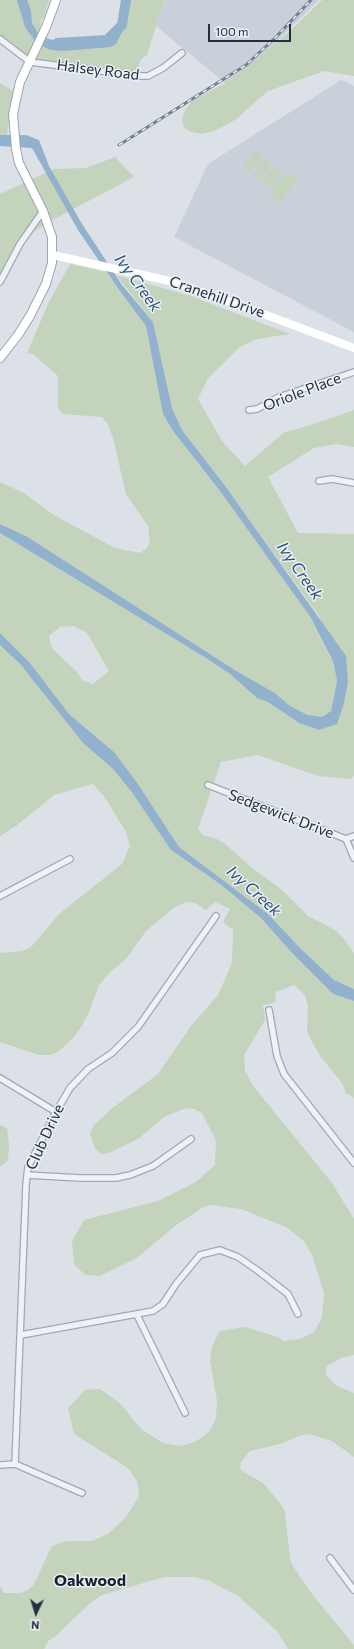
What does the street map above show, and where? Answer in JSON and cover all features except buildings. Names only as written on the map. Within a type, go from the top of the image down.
[{"type":"main road","points":[[0,358],[18,334],[38,302],[46,284],[53,255],[52,237],[43,211],[25,178],[16,149],[13,127],[15,101],[20,82],[46,27],[56,0]]},
{"type":"main road","name":"Cranehill Drive","points":[[53,255],[131,271],[195,289],[354,348]]},
{"type":"street","points":[[0,39],[31,59]]},
{"type":"street","name":"Halsey Road","points":[[31,59],[148,76],[163,68],[182,53]]},
{"type":"street","points":[[0,282],[20,244],[43,211]]},
{"type":"street","name":"Oriole Place","points":[[249,410],[257,409],[279,397],[354,372]]},
{"type":"street","points":[[319,481],[332,479],[354,483]]},
{"type":"street","name":"Sedgewick Drive","points":[[208,785],[346,839],[354,836]]},
{"type":"street","points":[[346,839],[354,858]]},
{"type":"street","points":[[0,896],[70,859]]},
{"type":"street","name":"Club Drive","points":[[15,1464],[27,1174],[31,1160],[56,1112],[78,1078],[112,1053],[138,1027],[216,916]]},
{"type":"street","points":[[269,1010],[277,1056],[284,1074],[354,1163]]},
{"type":"street","points":[[0,1078],[56,1112]]},
{"type":"street","points":[[27,1174],[80,1178],[116,1178],[130,1175],[153,1166],[191,1139]]},
{"type":"street","points":[[21,1335],[153,1311],[163,1304],[176,1284],[200,1255],[220,1250],[244,1261],[288,1294],[298,1314]]},
{"type":"street","points":[[136,1315],[185,1413]]},
{"type":"street","points":[[0,1465],[15,1464],[82,1493]]},
{"type":"street","points":[[330,1558],[354,1590]]},
{"type":"shaded area","points":[[164,0],[319,0],[230,87],[156,26]]},
{"type":"shaded area","points":[[341,80],[354,86],[354,332],[174,237],[208,164]]},
{"type":"green space","points":[[0,0],[49,0],[44,17],[41,19],[40,29],[50,40],[66,43],[107,40],[117,29],[124,0],[164,0],[147,55],[141,59],[135,75],[30,62],[0,39]]},
{"type":"green space","points":[[322,0],[354,0],[354,76],[324,71],[268,91],[235,120],[214,131],[202,134],[191,132],[184,128],[182,120],[185,110],[193,100],[233,79],[290,31]]},
{"type":"green space","points":[[0,83],[13,91],[7,135],[0,135]]},
{"type":"green space","points":[[255,151],[263,157],[250,172],[243,166]]},
{"type":"green space","points":[[115,157],[134,177],[47,223],[24,238],[0,281],[0,194],[54,169],[86,168]]},
{"type":"green space","points":[[265,159],[272,165],[259,180],[253,174]]},
{"type":"green space","points":[[274,167],[281,173],[269,188],[262,182]]},
{"type":"green space","points":[[287,171],[298,180],[279,203],[268,194]]},
{"type":"green space","points":[[70,264],[106,272],[146,326],[163,414],[173,431],[220,491],[311,618],[333,661],[337,681],[331,711],[322,717],[308,715],[290,706],[275,693],[238,672],[26,536],[0,524],[0,482],[24,493],[54,515],[115,548],[140,553],[147,548],[150,541],[148,526],[126,494],[113,438],[107,423],[102,417],[62,414],[58,407],[58,376],[33,354],[27,353],[48,304]]},
{"type":"green space","points":[[116,275],[191,296],[290,334],[257,339],[240,347],[208,378],[198,399],[222,441],[245,466],[283,433],[354,410],[354,447],[337,444],[314,448],[268,477],[298,533],[354,534],[354,776],[350,779],[318,776],[258,755],[221,762],[198,829],[203,835],[217,839],[224,843],[252,868],[281,889],[308,916],[335,930],[345,940],[354,953],[354,989],[334,980],[300,949],[268,914],[179,847],[138,784],[115,753],[69,714],[30,663],[0,633],[0,533],[206,658],[230,674],[257,698],[268,702],[299,723],[319,730],[327,727],[348,682],[319,616],[226,487],[182,430],[172,408],[153,322]],"holes":[[[73,626],[87,633],[109,671],[93,684],[82,680],[78,673],[52,648],[49,636],[60,627]]]},
{"type":"green space","points":[[0,645],[21,665],[83,743],[112,768],[131,791],[171,850],[220,884],[261,918],[291,952],[333,994],[354,1001],[354,1098],[346,1093],[342,1083],[320,1056],[310,1038],[307,1031],[308,1007],[305,995],[294,985],[276,992],[275,1003],[263,1005],[265,1020],[244,1055],[245,1071],[254,1087],[332,1183],[354,1219],[354,1355],[341,1358],[327,1366],[325,1374],[337,1386],[354,1393],[354,1457],[332,1441],[309,1434],[302,1435],[280,1444],[250,1451],[241,1462],[240,1470],[263,1483],[280,1503],[285,1511],[290,1559],[293,1566],[312,1594],[354,1645],[354,1649],[288,1649],[277,1631],[238,1596],[210,1581],[195,1577],[164,1577],[102,1595],[89,1604],[55,1637],[49,1640],[44,1649],[0,1649],[0,1586],[4,1593],[21,1593],[28,1590],[34,1584],[52,1546],[67,1541],[92,1541],[108,1534],[126,1517],[139,1496],[137,1481],[128,1468],[74,1434],[68,1408],[85,1390],[100,1389],[120,1403],[141,1429],[163,1443],[180,1446],[195,1442],[209,1432],[216,1418],[217,1401],[210,1361],[212,1346],[220,1331],[245,1327],[278,1337],[283,1341],[300,1339],[314,1332],[322,1318],[324,1293],[312,1255],[304,1241],[286,1227],[241,1209],[210,1205],[202,1208],[175,1226],[137,1258],[100,1276],[85,1275],[74,1264],[72,1241],[84,1220],[158,1201],[196,1182],[215,1165],[216,1141],[202,1113],[194,1109],[186,1108],[164,1117],[138,1139],[109,1153],[101,1154],[95,1148],[90,1134],[93,1126],[111,1109],[158,1074],[191,1026],[218,995],[232,963],[233,930],[223,922],[230,909],[215,902],[206,910],[195,903],[187,902],[175,907],[146,931],[126,959],[110,972],[99,985],[89,1012],[81,1027],[74,1037],[58,1052],[50,1055],[39,1055],[0,1042],[0,953],[23,951],[31,947],[59,914],[122,864],[130,846],[126,832],[104,796],[93,784],[54,795],[16,826],[0,836]]},
{"type":"green space","points":[[0,1125],[7,1128],[9,1144],[8,1160],[0,1167]]},
{"type":"water","points":[[17,0],[27,0],[31,11],[32,23],[40,37],[80,44],[109,40],[116,33],[124,0],[131,0],[126,24],[116,44],[111,47],[62,51],[51,50],[37,44],[25,27]]},
{"type":"water","points":[[0,135],[26,135],[39,140],[49,166],[82,224],[122,285],[153,322],[172,408],[182,430],[226,487],[346,656],[348,682],[344,703],[337,724],[319,730],[299,723],[268,702],[257,698],[230,674],[206,658],[0,533],[0,524],[26,536],[238,672],[275,693],[290,706],[308,715],[322,717],[331,711],[337,681],[333,661],[311,618],[220,491],[173,431],[163,414],[146,326],[78,230],[32,148],[0,146]]},
{"type":"water","points":[[0,633],[30,663],[69,714],[115,753],[138,784],[179,847],[268,914],[300,948],[334,980],[354,989],[354,1001],[333,994],[291,952],[261,918],[220,884],[171,850],[131,791],[112,768],[83,743],[21,665],[0,645]]},
{"type":"waterway","points":[[57,43],[107,40],[122,25],[126,0]]},
{"type":"railway","points":[[119,145],[246,65],[275,38],[311,0]]},
{"type":"district","name":"Oakwood","points":[[90,1581]]},
{"type":"water label","name":"Ivy Creek","points":[[138,283]]},
{"type":"water label","name":"Ivy Creek","points":[[300,571]]},
{"type":"water label","name":"Ivy Creek","points":[[254,891]]}]
